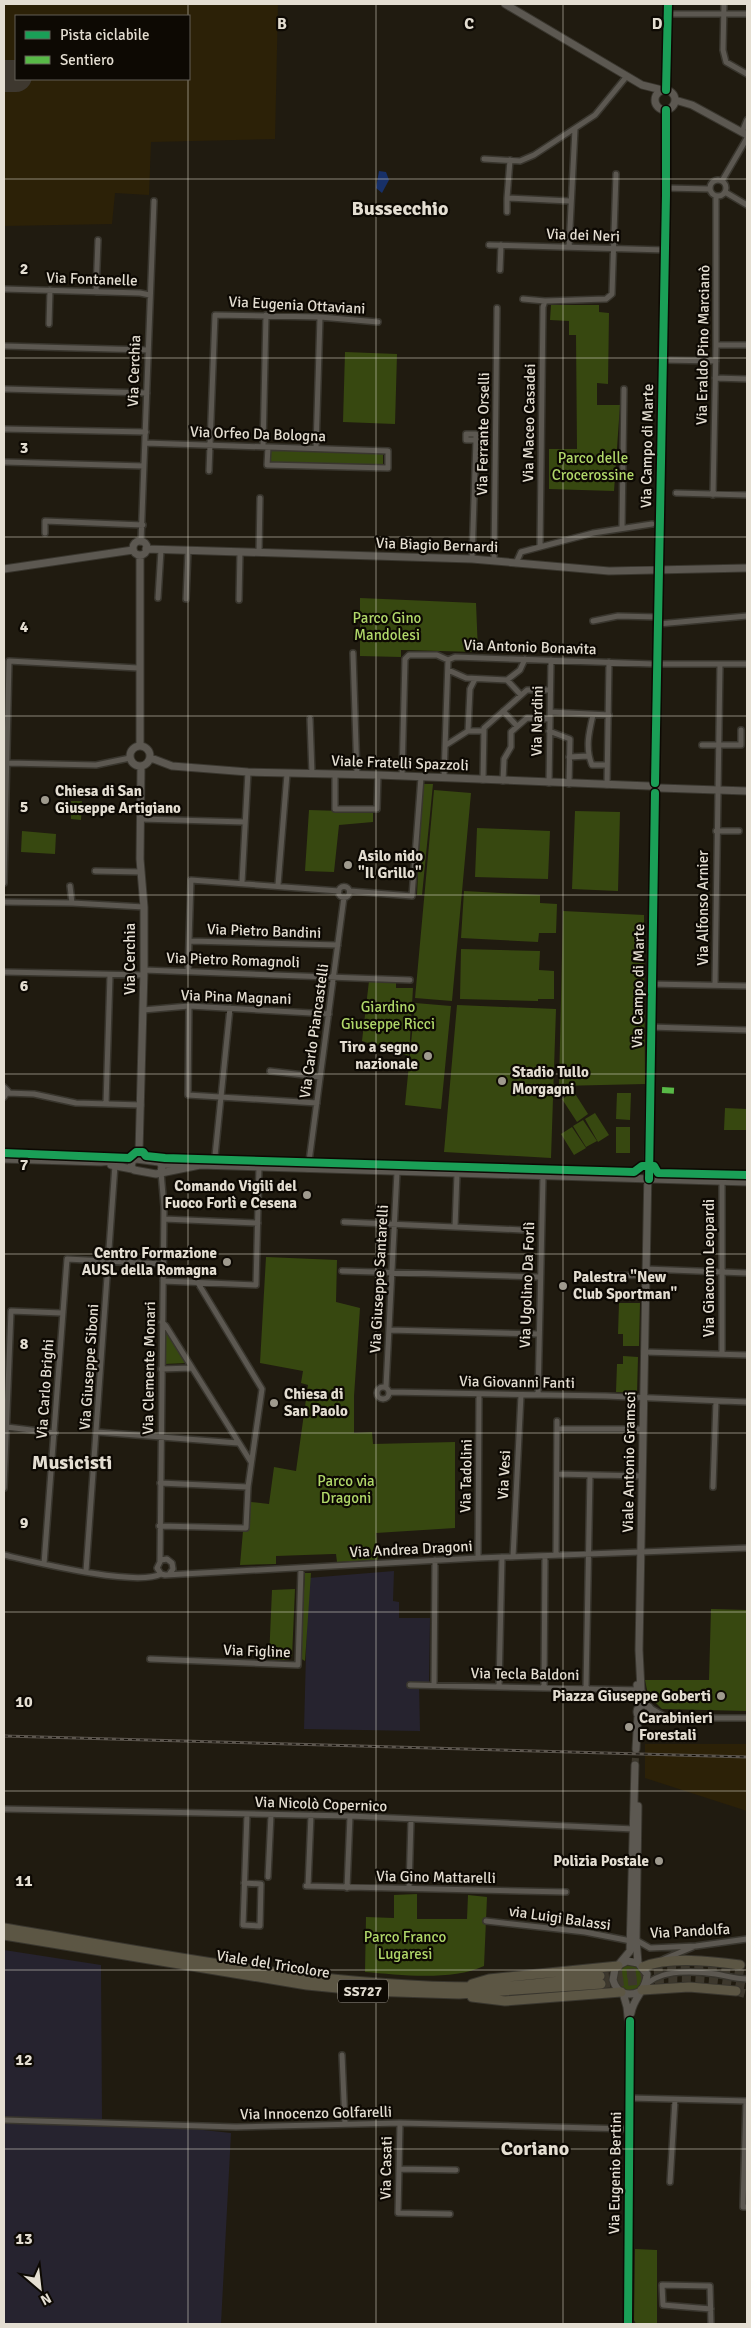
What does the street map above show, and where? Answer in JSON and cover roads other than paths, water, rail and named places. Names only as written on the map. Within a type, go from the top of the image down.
[{"type":"highway","name":"Viale del Tricolore","points":[[4,1928],[115,1950]]},
{"type":"highway","name":"Viale del Tricolore","points":[[4,1935],[129,1951],[307,1985],[386,1992],[461,1990],[600,1980]]},
{"type":"highway","points":[[641,1965],[682,1961],[712,1961],[740,1965]]},
{"type":"highway","points":[[461,1990],[489,1979],[619,1965]]},
{"type":"highway","points":[[642,1990],[689,1987],[736,1991]]},
{"type":"highway","points":[[461,1990],[505,2001],[622,1993]]},
{"type":"main road","points":[[505,4],[642,85],[673,94],[675,100],[671,108],[666,110],[660,108],[642,85]]},
{"type":"main road","points":[[664,90],[668,4]]},
{"type":"main road","points":[[655,102],[656,96],[664,90]]},
{"type":"main road","points":[[675,100],[692,105],[745,135]]},
{"type":"main road","name":"Via Campo di Marte","points":[[648,1179],[666,110]]},
{"type":"main road","points":[[133,550],[135,544],[141,542],[146,549],[140,555],[138,668],[140,746]]},
{"type":"main road","name":"Via Biagio Bernardi","points":[[146,549],[472,559],[516,563]]},
{"type":"main road","points":[[4,569],[133,550],[140,555]]},
{"type":"main road","points":[[516,563],[609,571],[747,568]]},
{"type":"main road","points":[[140,746],[148,749],[151,758],[148,764],[141,767],[133,764],[130,758],[132,750],[140,746]]},
{"type":"main road","name":"Viale Fratelli Spazzoli","points":[[151,758],[172,766],[248,772],[378,775],[747,791]]},
{"type":"main road","name":"Via Cerchia","points":[[132,1169],[136,1157],[140,1105],[144,973],[144,907],[141,872],[141,767]]},
{"type":"main road","points":[[4,1159],[101,1162],[136,1157],[159,1170]]},
{"type":"main road","points":[[101,1162],[132,1169],[159,1170],[193,1166],[214,1166],[747,1182]]},
{"type":"main road","name":"Viale Antonio Gramsci","points":[[646,1707],[639,1690],[639,1650],[648,1179]]},
{"type":"main road","points":[[643,1717],[651,1713],[646,1707]]},
{"type":"main road","points":[[636,1748],[637,1732],[646,1707]]},
{"type":"main road","name":"Via Eugenio Bertini","points":[[630,2021],[622,1993],[613,1980],[619,1965],[630,1951],[633,1940],[635,1765],[638,1788],[635,1829]]},
{"type":"main road","name":"Via Eugenio Bertini","points":[[628,2324],[630,2021],[632,2007],[647,1978],[633,1940]]},
{"type":"main road","points":[[619,1965],[627,1961],[641,1965]]},
{"type":"main road","points":[[622,1993],[632,1995],[642,1990]]},
{"type":"street","points":[[724,4],[723,50],[726,62],[747,74]]},
{"type":"street","points":[[668,14],[747,14]]},
{"type":"street","points":[[484,159],[520,161],[534,155],[595,115],[627,76]]},
{"type":"street","points":[[722,181],[745,135],[747,120]]},
{"type":"street","points":[[569,247],[575,129]]},
{"type":"street","points":[[507,212],[510,160]]},
{"type":"street","points":[[523,299],[545,301],[606,299],[612,294],[616,174]]},
{"type":"street","points":[[722,181],[712,182],[709,188],[711,194],[716,196],[725,192]]},
{"type":"street","points":[[722,181],[726,187],[725,192]]},
{"type":"street","points":[[666,188],[709,188]]},
{"type":"street","points":[[725,192],[747,205]]},
{"type":"street","name":"Via Eraldo Pino Marcianò","points":[[713,495],[716,378],[716,196]]},
{"type":"street","points":[[507,198],[570,201]]},
{"type":"street","name":"Via Cerchia","points":[[141,542],[148,350],[152,300],[150,295],[154,201]]},
{"type":"street","points":[[96,292],[98,240]]},
{"type":"street","name":"Via dei Neri","points":[[489,245],[665,250]]},
{"type":"street","points":[[500,270],[501,245]]},
{"type":"street","name":"Via Fontanelle","points":[[4,289],[140,293],[150,295]]},
{"type":"street","points":[[49,324],[50,290]]},
{"type":"street","name":"Via Maceo Casadei","points":[[540,546],[543,307],[545,301]]},
{"type":"street","name":"Via Ferrante Orselli","points":[[494,561],[497,308]]},
{"type":"street","name":"Via Eugenia Ottaviani","points":[[210,445],[215,315],[320,317],[378,322]]},
{"type":"street","points":[[266,315],[266,446]]},
{"type":"street","points":[[316,448],[320,317]]},
{"type":"street","points":[[716,345],[747,345]]},
{"type":"street","points":[[4,346],[148,350]]},
{"type":"street","points":[[663,360],[716,361]]},
{"type":"street","points":[[716,378],[747,379]]},
{"type":"street","points":[[4,389],[147,393]]},
{"type":"street","points":[[622,528],[624,390]]},
{"type":"street","points":[[4,429],[146,432]]},
{"type":"street","points":[[472,559],[476,440]]},
{"type":"street","name":"Via Orfeo Da Bologna","points":[[145,443],[266,446],[388,451],[388,468],[267,465],[266,446]]},
{"type":"street","points":[[210,445],[210,471]]},
{"type":"street","points":[[4,462],[144,466]]},
{"type":"street","points":[[676,493],[747,495]]},
{"type":"street","points":[[259,552],[260,498]]},
{"type":"street","points":[[45,533],[45,521],[143,525]]},
{"type":"street","name":"Via Biagio Bernardi","points":[[516,563],[519,553],[540,546],[593,533],[652,524]]},
{"type":"street","points":[[158,598],[161,550]]},
{"type":"street","points":[[186,598],[188,550]]},
{"type":"street","points":[[239,600],[240,552]]},
{"type":"street","points":[[592,621],[618,616],[658,621],[747,616]]},
{"type":"street","points":[[353,653],[357,775]]},
{"type":"street","name":"Via Antonio Bonavita","points":[[402,776],[406,658],[410,655],[432,655],[448,660],[456,657],[657,664],[747,664]]},
{"type":"street","points":[[444,778],[448,660]]},
{"type":"street","points":[[448,670],[475,679],[507,680],[520,670],[525,660]]},
{"type":"street","name":"Via Nardini","points":[[549,783],[549,690],[552,660]]},
{"type":"street","points":[[4,883],[10,661],[138,668]]},
{"type":"street","points":[[607,785],[609,662]]},
{"type":"street","name":"Via Alfonso Arnier","points":[[714,985],[716,790],[720,664]]},
{"type":"street","points":[[468,731],[470,689],[475,679]]},
{"type":"street","points":[[507,680],[521,695]]},
{"type":"street","points":[[483,780],[484,728],[527,690],[549,690]]},
{"type":"street","points":[[503,711],[517,726]]},
{"type":"street","points":[[550,712],[609,715]]},
{"type":"street","points":[[593,715],[588,735],[588,756],[592,765],[607,765]]},
{"type":"street","points":[[503,781],[504,759],[511,747],[511,732],[527,718],[550,719]]},
{"type":"street","points":[[310,720],[312,774]]},
{"type":"street","points":[[702,745],[741,745],[741,730]]},
{"type":"street","points":[[446,745],[468,731],[483,731]]},
{"type":"street","points":[[550,732],[570,739],[569,784]]},
{"type":"street","points":[[569,757],[588,756]]},
{"type":"street","points":[[8,763],[96,766],[130,758]]},
{"type":"street","points":[[242,882],[248,772]]},
{"type":"street","points":[[278,885],[287,774]]},
{"type":"street","points":[[335,775],[335,809],[377,809],[378,775]]},
{"type":"street","points":[[339,891],[344,886],[350,891],[412,896],[421,777]]},
{"type":"street","points":[[141,818],[245,822]]},
{"type":"street","name":"Via Alfonso Arnier","points":[[716,831],[739,832]]},
{"type":"street","points":[[95,871],[141,872]]},
{"type":"street","points":[[188,971],[191,880],[242,882],[339,891]]},
{"type":"street","points":[[70,886],[72,903]]},
{"type":"street","points":[[339,891],[341,896],[344,897],[350,891]]},
{"type":"street","name":"Via Carlo Piancastelli","points":[[308,1169],[344,897]]},
{"type":"street","points":[[4,902],[144,907]]},
{"type":"street","name":"Via Pietro Bandini","points":[[190,941],[338,945]]},
{"type":"street","name":"Via Pietro Romagnoli","points":[[4,972],[110,975],[188,971],[410,980]]},
{"type":"street","points":[[106,1104],[110,975]]},
{"type":"street","points":[[651,984],[747,986]]},
{"type":"street","points":[[189,1006],[188,1095],[317,1103]]},
{"type":"street","name":"Via Pina Magnani","points":[[143,1010],[189,1006],[329,1014]]},
{"type":"street","points":[[214,1166],[230,1008]]},
{"type":"street","points":[[650,1027],[747,1030]]},
{"type":"street","points":[[270,1071],[320,1077]]},
{"type":"street","points":[[4,1087],[6,1095],[34,1094],[76,1102],[140,1105]]},
{"type":"street","name":"Via Giuseppe Siboni","points":[[86,1571],[115,1165]]},
{"type":"street","points":[[163,1281],[256,1285],[259,1167]]},
{"type":"street","name":"Via Clemente Monari","points":[[159,1170],[163,1185],[164,1219],[160,1561]]},
{"type":"street","name":"Via Giuseppe Santarelli","points":[[388,1390],[396,1172]]},
{"type":"street","points":[[455,1227],[457,1174]]},
{"type":"street","name":"Via Ugolino Da Forlì","points":[[538,1395],[543,1177]]},
{"type":"street","name":"Via Giacomo Leopardi","points":[[722,1181],[722,1354]]},
{"type":"street","points":[[164,1219],[258,1223]]},
{"type":"street","points":[[344,1222],[522,1230]]},
{"type":"street","name":"Via Carlo Brighi","points":[[44,1564],[67,1258],[109,1261]]},
{"type":"street","points":[[109,1261],[163,1264]]},
{"type":"street","points":[[342,1271],[540,1277]]},
{"type":"street","points":[[593,1276],[646,1272],[747,1273]]},
{"type":"street","points":[[159,1526],[246,1528],[248,1487],[262,1389],[198,1283]]},
{"type":"street","points":[[4,1488],[11,1311],[62,1313]]},
{"type":"street","points":[[162,1322],[251,1462]]},
{"type":"street","points":[[389,1330],[538,1334]]},
{"type":"street","points":[[644,1352],[747,1355]]},
{"type":"street","points":[[161,1369],[192,1368]]},
{"type":"street","name":"Via Giovanni Fanti","points":[[388,1390],[747,1402]]},
{"type":"street","name":"Via Tadolini","points":[[478,1558],[479,1394]]},
{"type":"street","name":"Via Vesi","points":[[513,1557],[521,1394]]},
{"type":"street","points":[[713,1487],[716,1401]]},
{"type":"street","points":[[556,1555],[557,1421]]},
{"type":"street","points":[[7,1427],[55,1433]]},
{"type":"street","points":[[558,1429],[643,1429]]},
{"type":"street","points":[[97,1432],[238,1443]]},
{"type":"street","points":[[557,1474],[642,1476]]},
{"type":"street","points":[[586,1688],[590,1475]]},
{"type":"street","points":[[160,1483],[248,1487]]},
{"type":"street","name":"Via Andrea Dragoni","points":[[170,1573],[300,1569],[589,1553],[747,1548]]},
{"type":"street","points":[[159,1550],[171,1561],[173,1567],[182,1572]]},
{"type":"street","points":[[4,1555],[44,1564],[125,1577],[155,1577],[170,1573],[173,1567]]},
{"type":"street","points":[[544,1687],[545,1556]]},
{"type":"street","points":[[499,1687],[502,1557]]},
{"type":"street","points":[[161,1574],[157,1566],[160,1561],[167,1559]]},
{"type":"street","points":[[434,1685],[436,1560]]},
{"type":"street","name":"Via Figline","points":[[150,1659],[298,1665],[300,1569]]},
{"type":"street","name":"Via Tecla Baldoni","points":[[410,1685],[639,1690]]},
{"type":"street","points":[[646,1707],[665,1716]]},
{"type":"street","points":[[643,1717],[747,1718]]},
{"type":"street","name":"Via Nicolò Copernico","points":[[4,1810],[350,1816],[635,1829]]},
{"type":"street","points":[[244,1884],[261,1884],[260,1926],[243,1925],[244,1884],[247,1814]]},
{"type":"street","points":[[268,1877],[271,1815]]},
{"type":"street","name":"Via Gino Mattarelli","points":[[311,1815],[307,1886],[566,1892]]},
{"type":"street","points":[[347,1888],[350,1816]]},
{"type":"street","points":[[410,1888],[412,1820]]},
{"type":"street","name":"via Luigi Balassi","points":[[486,1921],[576,1931],[633,1940]]},
{"type":"street","name":"Via Pandolfa","points":[[633,1940],[650,1948],[696,1946],[747,1939]]},
{"type":"street","points":[[641,1965],[696,1946]]},
{"type":"street","points":[[642,1990],[656,1976],[663,1975],[700,1972],[747,1979]]},
{"type":"street","points":[[342,2055],[345,2124]]},
{"type":"street","points":[[630,2098],[747,2101],[745,2207]]},
{"type":"street","points":[[670,2182],[675,2100]]},
{"type":"street","name":"Via Innocenzo Golfarelli","points":[[4,2120],[236,2127],[400,2123],[630,2129]]},
{"type":"street","name":"Via Casati","points":[[400,2123],[398,2213],[450,2214]]},
{"type":"street","points":[[399,2169],[456,2170]]},
{"type":"street","points":[[711,2308],[663,2305],[662,2285],[710,2286],[711,2308],[711,2324]]},
{"type":"water","points":[[379,171],[386,172],[389,180],[382,193],[376,188]]},
{"type":"tunnel","points":[[635,1765],[636,1749]]},
{"type":"tunnel","points":[[600,1976],[692,1969],[747,1975]]},
{"type":"tunnel","points":[[601,1984],[692,1980],[747,1987]]},
{"type":"tunnel","points":[[736,1991],[747,1994]]},
{"type":"railway","points":[[4,1736],[747,1757]]},
{"type":"place","name":"Chiesa di San Giuseppe Artigiano","points":[[45,800]]},
{"type":"place","name":"Asilo nido \"Il Grillo\"","points":[[348,865]]},
{"type":"place","name":"Tiro a segno nazionale","points":[[428,1056]]},
{"type":"place","name":"Stadio Tullo Morgagni","points":[[502,1081]]},
{"type":"place","name":"Comando Vigili del Fuoco Forlì e Cesena","points":[[307,1195]]},
{"type":"place","name":"Centro Formazione AUSL della Romagna","points":[[227,1262]]},
{"type":"place","name":"Palestra \"New Club Sportman\"","points":[[563,1286]]},
{"type":"place","name":"Chiesa di San Paolo","points":[[274,1403]]},
{"type":"place","name":"Piazza Giuseppe Goberti","points":[[721,1696]]},
{"type":"place","name":"Carabinieri Forestali","points":[[629,1727]]},
{"type":"place","name":"Polizia Postale","points":[[659,1861]]},
{"type":"district","name":"Bussecchio","points":[[400,208]]},
{"type":"district","name":"Musicisti","points":[[72,1462]]},
{"type":"district","name":"Coriano","points":[[535,2148]]},
{"type":"park label","name":"Parco delle Crocerossine","points":[[593,466]]},
{"type":"park label","name":"Parco Gino Mandolesi","points":[[387,626]]},
{"type":"park label","name":"Giardino Giuseppe Ricci","points":[[388,1016]]},
{"type":"park label","name":"Parco via Dragoni","points":[[346,1490]]},
{"type":"park label","name":"Parco Franco Lugaresi","points":[[405,1946]]}]
